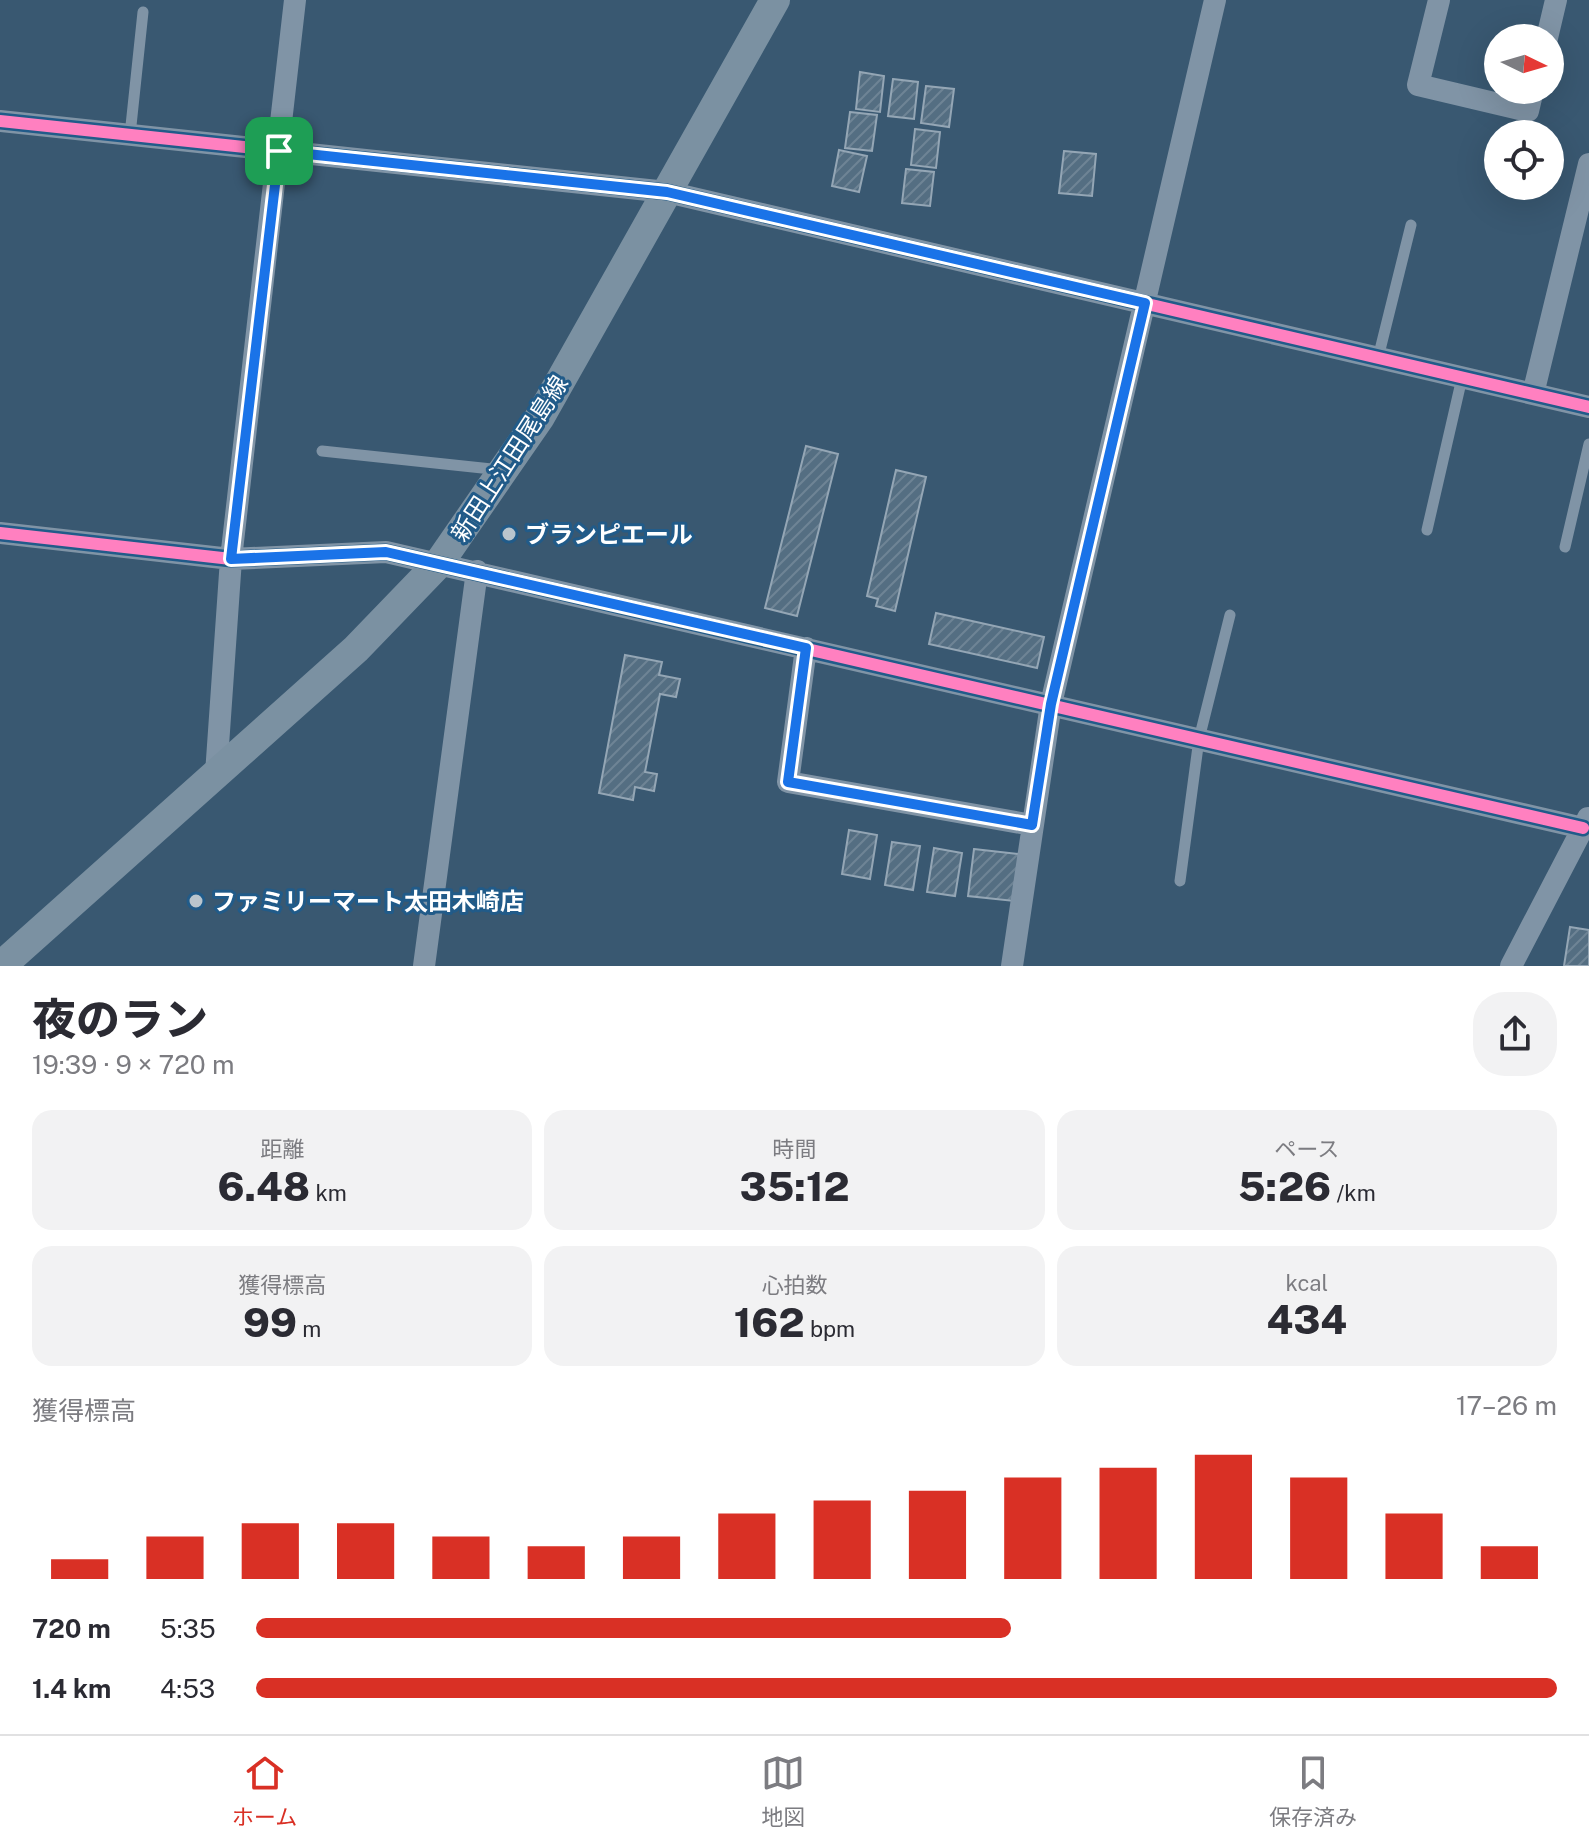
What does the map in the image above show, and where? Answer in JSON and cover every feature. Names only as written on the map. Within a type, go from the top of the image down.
[{"type":"main road","name":"新田上江田尾島線","points":[[7,964],[356,649],[439,563],[540,417],[775,0]]},
{"type":"street","points":[[216,774],[231,559],[295,0]]},
{"type":"street","points":[[1012,966],[1051,704],[1215,0]]},
{"type":"street","points":[[1439,0],[1418,85],[1484,101]]},
{"type":"street","points":[[1550,24],[1556,0]]},
{"type":"street","points":[[1498,104],[1528,111],[1530,104]]},
{"type":"street","points":[[0,121],[667,192],[1589,407]]},
{"type":"street","points":[[1533,394],[1589,164]]},
{"type":"street","points":[[0,533],[231,559],[386,552],[1199,739],[1586,822],[1511,966]]},
{"type":"street","points":[[424,966],[477,571]]},
{"type":"street","points":[[806,648],[788,782],[1032,825]]},
{"type":"lane","points":[[130,135],[143,12]]},
{"type":"lane","points":[[1378,358],[1411,225]]},
{"type":"lane","points":[[1427,530],[1462,378]]},
{"type":"lane","points":[[1565,547],[1589,444]]},
{"type":"lane","points":[[322,451],[506,470]]},
{"type":"lane","points":[[1180,881],[1199,739],[1230,615]]},
{"type":"building","points":[[860,72],[884,76],[880,112],[856,109]]},
{"type":"building","points":[[893,79],[918,82],[914,119],[888,116]]},
{"type":"building","points":[[926,86],[954,89],[949,127],[921,123]]},
{"type":"building","points":[[850,112],[877,115],[872,151],[845,148]]},
{"type":"building","points":[[915,129],[940,132],[936,168],[911,165]]},
{"type":"building","points":[[839,150],[867,156],[859,192],[832,186]]},
{"type":"building","points":[[1064,151],[1096,154],[1092,196],[1059,193]]},
{"type":"building","points":[[906,169],[934,172],[930,206],[902,203]]},
{"type":"building","points":[[806,446],[838,454],[797,616],[765,608]]},
{"type":"building","points":[[896,470],[926,477],[895,611],[876,606],[878,599],[867,596]]},
{"type":"building","points":[[936,613],[1044,637],[1037,668],[929,644]]},
{"type":"building","points":[[625,655],[662,662],[659,675],[680,679],[676,697],[660,694],[645,772],[657,774],[654,791],[635,787],[633,800],[599,793]]},
{"type":"building","points":[[849,830],[877,835],[870,879],[842,874]]},
{"type":"building","points":[[892,842],[920,846],[913,890],[885,885]]},
{"type":"building","points":[[934,848],[962,853],[955,896],[927,892]]},
{"type":"building","points":[[974,849],[1019,854],[1014,901],[968,896]]},
{"type":"building","points":[[1570,927],[1589,930],[1589,966],[1564,966]]},
{"type":"cycle path","points":[[0,121],[667,192],[1589,407]]},
{"type":"cycle path","points":[[0,533],[231,559],[386,552],[1583,828]]},
{"type":"place","name":"ブランピエール","points":[[509,534]]},
{"type":"place","name":"ファミリーマート太田木崎店","points":[[196,901]]},
{"type":"route","points":[[279,151],[667,192],[1145,303],[1051,704],[1032,825],[788,782],[806,648],[386,552],[231,559],[279,151]]}]
